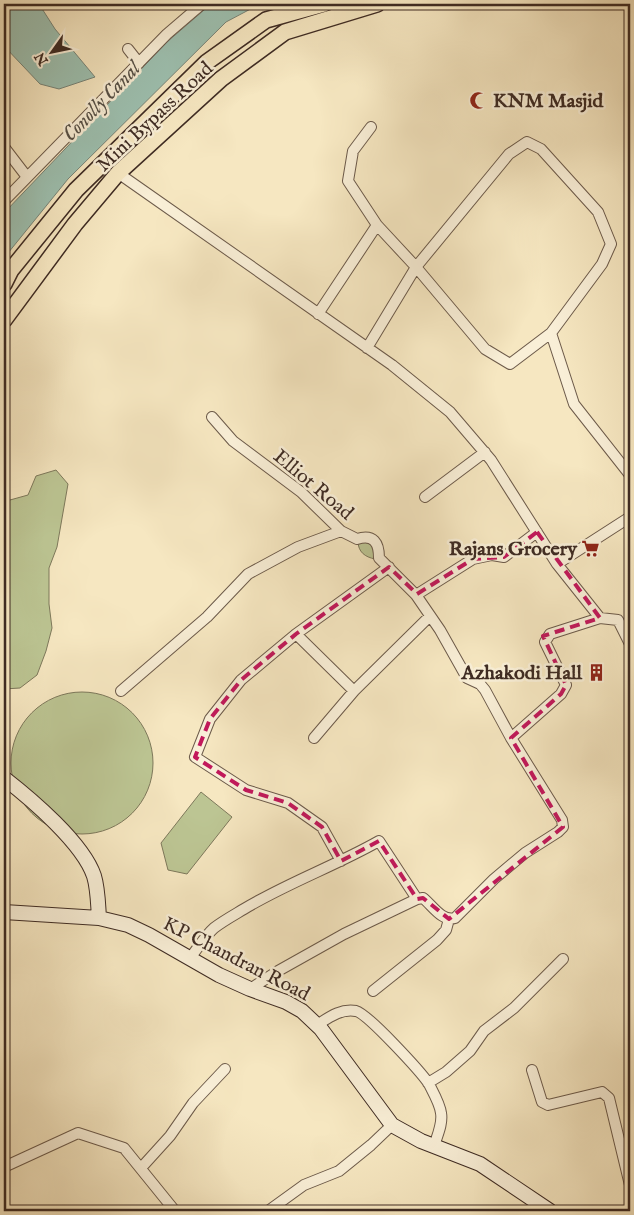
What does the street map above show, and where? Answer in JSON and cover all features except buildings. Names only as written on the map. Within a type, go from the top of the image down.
[{"type":"main road","name":"Mini Bypass Road","points":[[4,284],[11,270],[76,190],[207,62],[266,20],[324,4]]},
{"type":"main road","name":"Mini Bypass Road","points":[[4,320],[75,224],[118,173],[222,80],[285,32],[377,4]]},
{"type":"main road","points":[[4,778],[27,796],[60,828],[85,858],[94,875],[100,918]]},
{"type":"main road","name":"KP Chandran Road","points":[[4,912],[100,918],[128,925],[218,975],[286,1002],[302,1012],[317,1025],[392,1125],[434,1146],[480,1164],[550,1211]]},
{"type":"street","points":[[4,201],[167,34],[202,4]]},
{"type":"street","points":[[128,49],[139,63]]},
{"type":"street","points":[[367,348],[416,267],[509,154],[527,142],[541,149],[598,212],[611,244],[602,264],[551,333],[510,364],[485,349],[416,267],[377,225],[348,181],[353,152],[371,127]]},
{"type":"street","points":[[4,147],[27,177]]},
{"type":"street","points":[[118,173],[392,365],[450,412],[491,460],[557,564],[600,618]]},
{"type":"street","points":[[318,314],[377,225]]},
{"type":"street","points":[[551,333],[574,404],[630,475]]},
{"type":"street","name":"Elliot Road","points":[[212,417],[233,441],[301,492],[341,531],[357,539],[363,537],[373,540],[379,546],[379,558],[416,595],[467,678],[480,684],[485,690],[511,738],[562,820],[563,827],[558,832],[526,853],[494,879],[460,914],[449,919]]},
{"type":"street","points":[[425,497],[484,452]]},
{"type":"street","points":[[557,564],[630,517]]},
{"type":"street","points":[[121,690],[207,617],[248,574],[298,547],[341,531]]},
{"type":"street","points":[[416,595],[473,558],[492,555],[504,557],[537,532]]},
{"type":"street","points":[[341,861],[322,827],[288,803],[246,790],[194,757],[210,719],[241,680],[296,634],[389,567]]},
{"type":"street","points":[[314,738],[354,691],[430,616]]},
{"type":"street","points":[[511,738],[561,694],[566,685],[545,642],[550,634],[600,618],[618,620],[630,644]]},
{"type":"street","points":[[296,634],[354,691]]},
{"type":"street","points":[[190,958],[213,929],[225,920],[286,887],[379,841],[417,899]]},
{"type":"street","points":[[250,989],[278,970],[344,934],[417,899],[423,898],[438,913],[449,919],[446,930],[437,940],[373,991]]},
{"type":"street","points":[[428,1083],[446,1072],[470,1051],[484,1031],[514,1008],[563,959]]},
{"type":"street","points":[[317,1025],[344,1010],[356,1011],[379,1028],[428,1083],[441,1112],[440,1128],[434,1146]]},
{"type":"street","points":[[141,1168],[170,1136],[193,1103],[225,1069]]},
{"type":"street","points":[[532,1070],[542,1102],[548,1105],[602,1092],[609,1098],[630,1185]]},
{"type":"street","points":[[268,1211],[304,1186],[339,1171],[392,1125]]},
{"type":"street","points":[[4,1166],[78,1133],[124,1148],[175,1211]]},
{"type":"highlighted area","points":[[537,532],[600,618],[543,636],[566,685],[561,694],[511,738],[563,827],[449,919],[423,898],[417,899],[379,841],[341,861],[322,827],[288,803],[246,790],[195,757],[210,719],[241,680],[296,634],[389,567],[417,594],[473,559],[504,557]]},
{"type":"green space","points":[[56,470],[68,484],[57,547],[49,568],[49,604],[52,628],[37,675],[20,688],[4,689],[4,499],[10,500],[28,495],[36,476]]},
{"type":"green space","points":[[358,541],[374,544],[375,559],[363,553],[359,548]]},
{"type":"green space","points":[[82,692],[109,698],[121,704],[132,713],[141,724],[147,736],[153,763],[147,790],[141,802],[132,813],[121,822],[109,828],[82,834],[55,828],[43,822],[32,813],[23,802],[17,790],[11,763],[17,736],[23,724],[32,713],[43,704],[55,698]]},
{"type":"green space","points":[[201,792],[232,817],[187,874],[168,870],[161,843]]},
{"type":"shaded area","points":[[4,4],[39,4],[55,29],[95,77],[59,89],[40,84],[4,46]]},
{"type":"shaded area","name":"Conolly Canal","points":[[211,4],[260,4],[226,22],[68,179],[4,258],[4,213],[167,42]]},
{"type":"place","name":"KNM Masjid","points":[[479,100]]},
{"type":"place","name":"Rajans Grocery","points":[[591,548]]},
{"type":"place","name":"Azhakodi Hall","points":[[596,672]]}]
